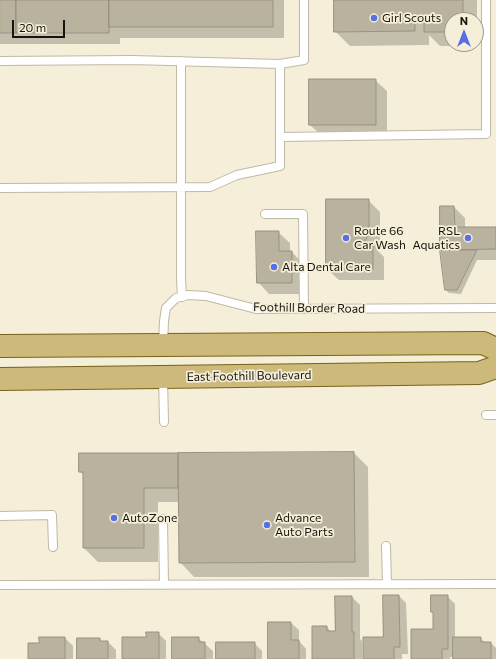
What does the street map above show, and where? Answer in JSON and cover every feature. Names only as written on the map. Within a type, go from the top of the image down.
[{"type":"main road","points":[[0,346],[483,343],[496,348]]},
{"type":"main road","name":"East Foothill Boulevard","points":[[0,379],[479,373],[496,367]]},
{"type":"lane","points":[[0,61],[132,60],[280,64],[304,60],[304,0]]},
{"type":"lane","points":[[280,137],[486,134],[486,0]]},
{"type":"lane","points":[[163,346],[166,308],[176,298],[182,297],[181,61]]},
{"type":"lane","points":[[0,188],[210,187],[237,176],[280,166],[280,64]]},
{"type":"lane","points":[[265,214],[303,214],[304,308]]},
{"type":"lane","name":"Foothill Border Road","points":[[182,297],[188,295],[206,296],[256,309],[496,308]]},
{"type":"lane","points":[[163,377],[164,422]]},
{"type":"lane","points":[[486,415],[496,415]]},
{"type":"lane","points":[[0,516],[52,515],[53,547]]},
{"type":"lane","points":[[163,519],[164,585]]},
{"type":"lane","points":[[386,546],[387,584]]},
{"type":"lane","points":[[0,585],[496,584]]},
{"type":"building","points":[[0,0],[16,0],[16,33],[0,33]]},
{"type":"building","points":[[16,0],[109,0],[109,33],[16,33]]},
{"type":"building","points":[[109,0],[273,0],[273,27],[109,27]]},
{"type":"building","name":"Girl Scouts","points":[[334,0],[463,0],[463,12],[444,12],[444,32],[424,32],[424,16],[415,16],[415,31],[334,32]]},
{"type":"building","points":[[309,79],[376,79],[376,125],[309,125]]},
{"type":"building","name":"Route 66 Car Wash","points":[[326,199],[369,199],[369,232],[364,244],[373,244],[373,269],[326,269]]},
{"type":"building","name":"RSL Aquatics","points":[[440,206],[454,206],[455,227],[496,227],[496,249],[440,250]]},
{"type":"building","name":"Alta Dental Care","points":[[256,231],[279,231],[279,251],[292,251],[292,283],[257,283]]},
{"type":"building","points":[[440,250],[477,250],[457,290],[445,290]]},
{"type":"building","name":"Advance Auto Parts","points":[[354,452],[355,562],[179,563],[178,453]]},
{"type":"building","name":"AutoZone","points":[[79,453],[178,453],[178,488],[144,488],[144,548],[83,548],[83,472],[79,472]]},
{"type":"building","points":[[383,595],[399,595],[400,647],[394,647],[394,659],[363,659],[363,637],[383,637]]},
{"type":"building","points":[[431,595],[448,595],[448,649],[442,649],[442,659],[411,659],[411,629],[433,629]]},
{"type":"building","points":[[335,596],[352,596],[354,659],[312,659],[312,626],[327,626],[327,631],[335,631]]},
{"type":"building","points":[[268,622],[291,622],[291,640],[299,640],[299,659],[268,659]]},
{"type":"building","points":[[146,632],[159,632],[159,659],[122,659],[122,637],[146,637]]},
{"type":"building","points":[[39,637],[65,637],[65,659],[28,659],[28,643],[39,643]]},
{"type":"building","points":[[172,637],[199,637],[199,642],[205,642],[205,659],[172,659]]},
{"type":"building","points":[[453,637],[481,637],[481,642],[491,642],[491,659],[453,659]]},
{"type":"building","points":[[77,638],[100,638],[100,641],[108,641],[108,659],[77,659]]},
{"type":"building","points":[[216,642],[255,642],[255,659],[216,659]]},
{"type":"place","name":"Girl Scouts","points":[[374,18]]},
{"type":"place","name":"Route 66 Car Wash","points":[[346,238]]},
{"type":"place","name":"RSL Aquatics","points":[[468,238]]},
{"type":"place","name":"Alta Dental Care","points":[[274,267]]},
{"type":"place","name":"AutoZone","points":[[114,518]]},
{"type":"place","name":"Advance Auto Parts","points":[[267,525]]}]
